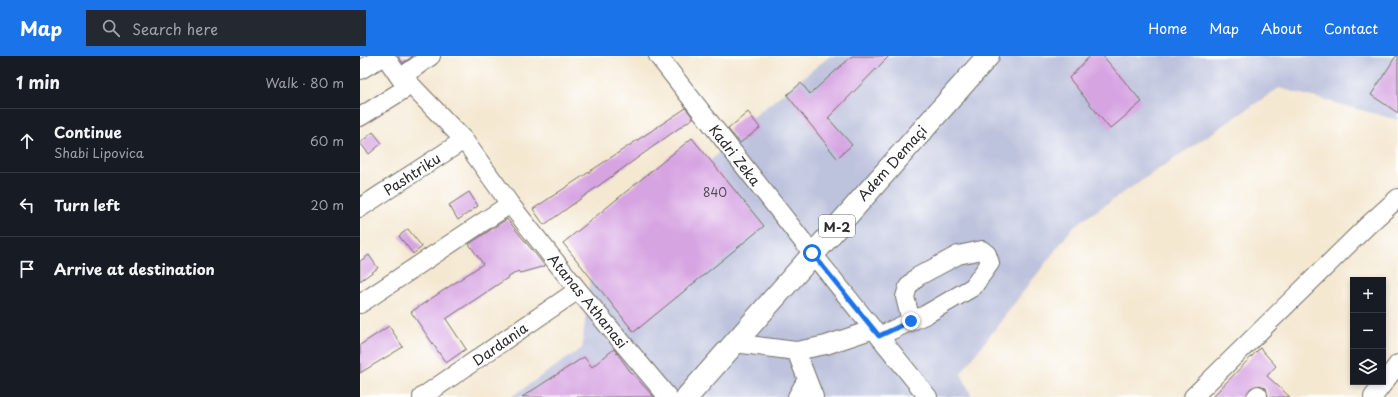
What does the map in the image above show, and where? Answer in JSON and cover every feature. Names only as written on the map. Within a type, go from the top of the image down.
[{"type":"main road","name":"Adem Demaçi","points":[[687,397],[812,253],[988,56]]},
{"type":"street","name":"Atanas Athanasi","points":[[360,70],[384,56],[406,81],[464,140],[510,204],[578,290],[668,397]]},
{"type":"street","points":[[360,117],[406,81],[431,56]]},
{"type":"street","name":"Kadri Zeka","points":[[658,56],[812,253],[928,397]]},
{"type":"street","name":"Pashtriku","points":[[360,208],[464,140]]},
{"type":"street","points":[[1193,397],[1356,237],[1398,198]]},
{"type":"street","points":[[360,304],[510,204]]},
{"type":"street","points":[[734,343],[796,351],[877,332],[911,321],[973,287],[990,262],[987,254],[982,250],[958,255],[917,277],[908,287],[905,297],[911,321]]},
{"type":"street","name":"Dardania","points":[[422,397],[578,290]]},
{"type":"street","points":[[796,351],[806,381],[814,397]]},
{"type":"street","points":[[1373,397],[1398,364]]},
{"type":"street","points":[[797,397],[806,381]]},
{"type":"shaded area","points":[[830,56],[1398,56],[1398,120],[1279,88],[1074,226],[961,373],[972,397],[511,397],[582,348],[591,270],[662,211],[751,119]]},
{"type":"building","points":[[398,56],[413,56],[403,63]]},
{"type":"building","points":[[852,56],[889,56],[828,118],[852,145],[837,158],[787,95],[801,83],[810,94]]},
{"type":"building","points":[[1090,56],[1103,56],[1142,102],[1110,129],[1069,78]]},
{"type":"building","points":[[1396,56],[1398,56],[1398,113],[1371,95]]},
{"type":"building","points":[[686,108],[693,118],[544,225],[533,209]]},
{"type":"building","points":[[748,112],[760,128],[740,143],[728,129]]},
{"type":"building","points":[[373,132],[382,143],[369,154],[360,143]]},
{"type":"building","points":[[692,138],[764,226],[634,332],[563,243]]},
{"type":"building","points":[[469,192],[478,206],[458,220],[449,205]]},
{"type":"building","points":[[507,219],[545,266],[520,273],[518,271],[446,319],[466,349],[446,363],[411,312],[483,264],[469,244]]},
{"type":"building","points":[[408,229],[422,247],[413,254],[399,236]]},
{"type":"building","points":[[369,255],[378,268],[360,281],[360,261]]},
{"type":"building","points":[[389,326],[403,347],[360,373],[360,345]]},
{"type":"building","points":[[1260,348],[1276,366],[1267,376],[1290,397],[1268,397],[1266,388],[1260,385],[1251,388],[1246,397],[1212,397]]},
{"type":"building","points":[[614,349],[630,371],[654,397],[522,397],[584,357],[592,367]]},
{"type":"route","points":[[812,253],[879,336],[911,321]]}]
